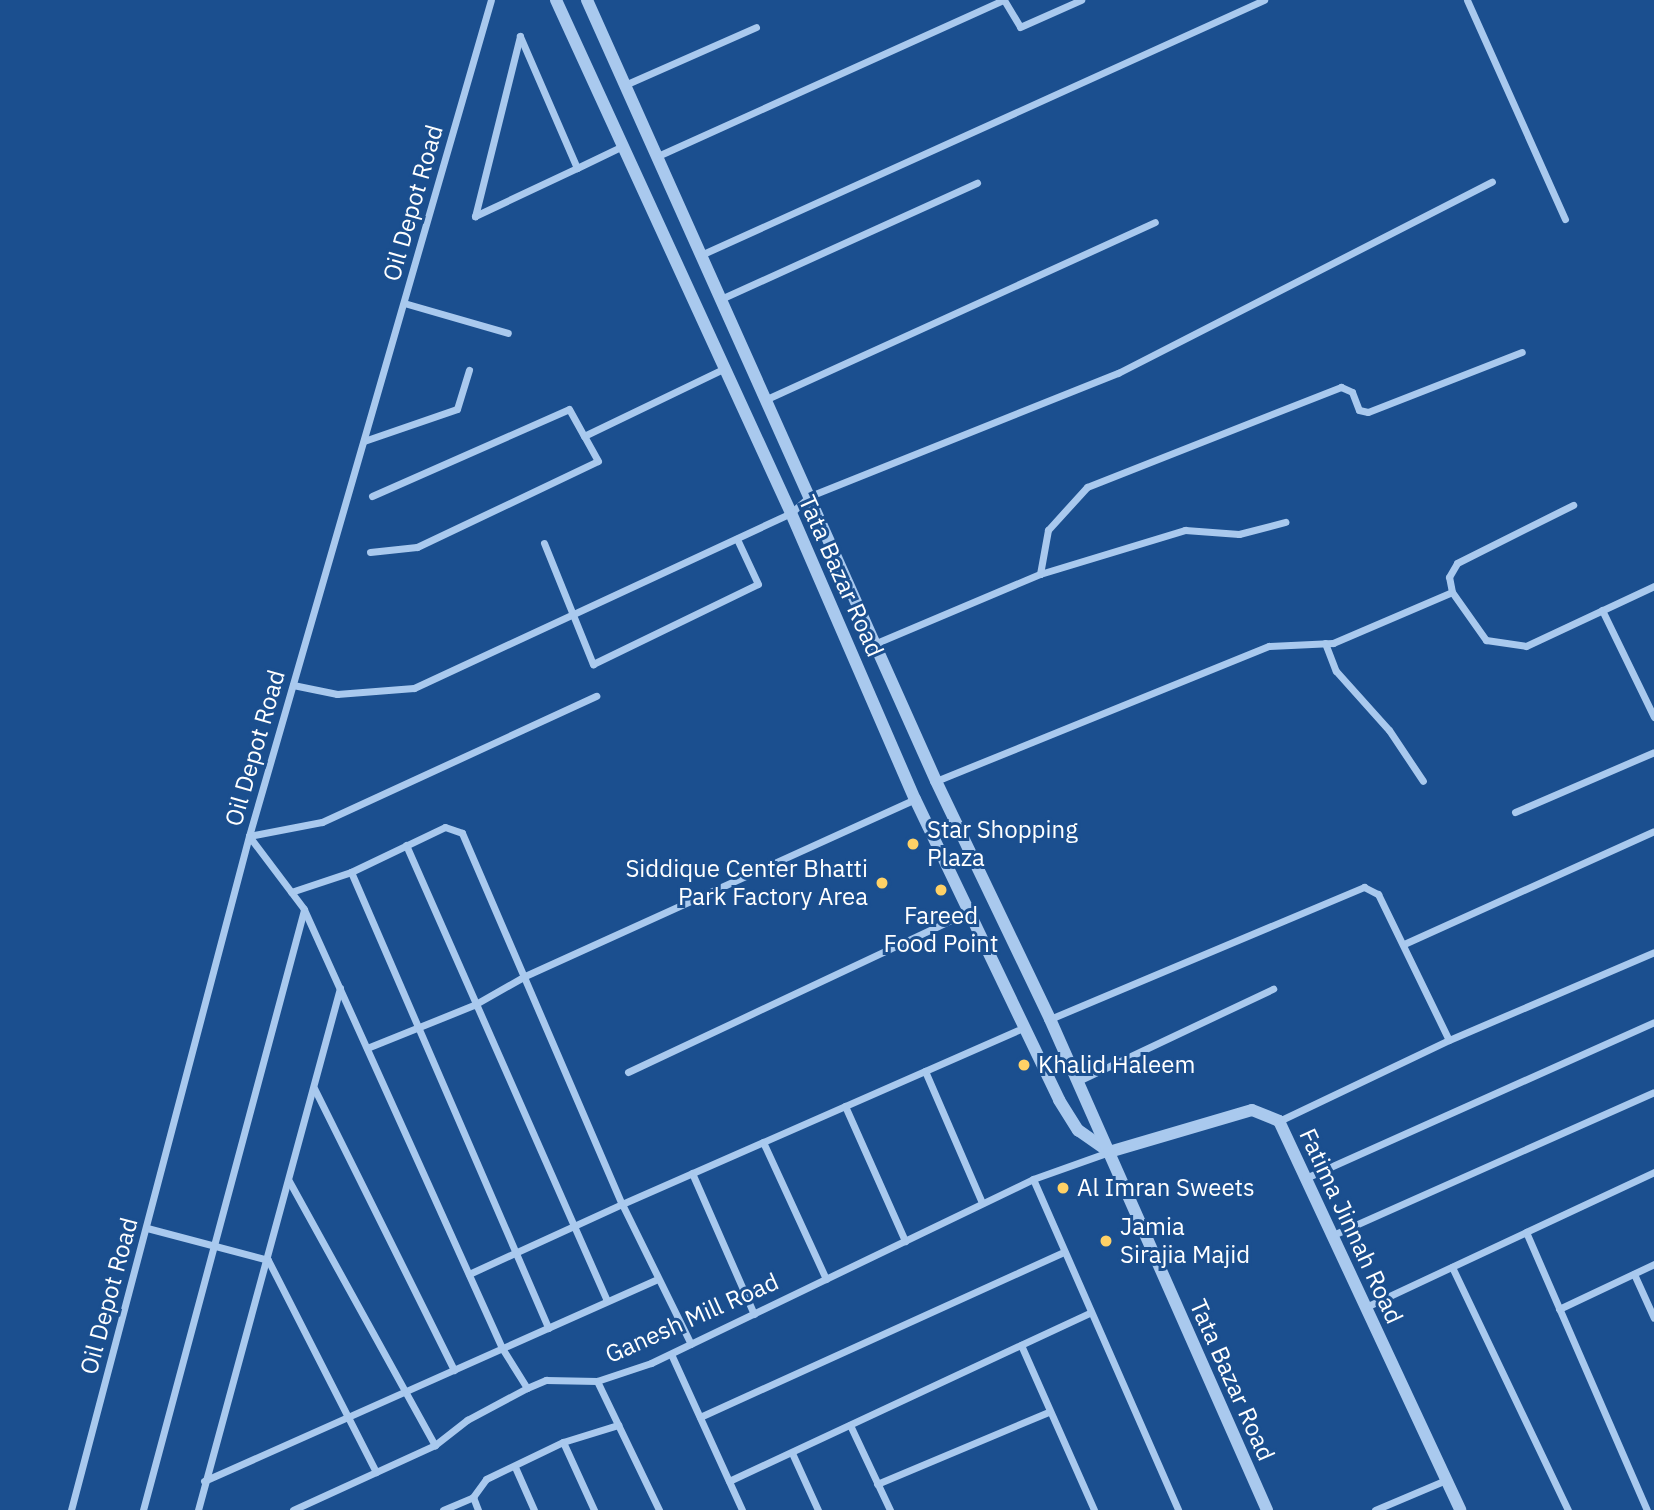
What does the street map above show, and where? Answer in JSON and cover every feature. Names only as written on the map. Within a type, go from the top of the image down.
[{"type":"street","name":"Oil Depot Road","points":[[71,1510],[249,836],[491,0]]},
{"type":"street","name":"Tata Bazar Road","points":[[556,0],[791,513],[915,799],[1078,1130],[1110,1152]]},
{"type":"street","name":"Tata Bazar Road","points":[[587,0],[769,398],[936,781],[1050,1019],[1110,1152],[1266,1510]]},
{"type":"street","points":[[660,155],[1004,0],[1020,27],[1081,0]]},
{"type":"street","points":[[703,254],[1264,0]]},
{"type":"street","points":[[1467,0],[1565,219]]},
{"type":"street","points":[[627,85],[756,27]]},
{"type":"street","points":[[577,168],[520,36],[475,216],[577,168],[623,146]]},
{"type":"street","points":[[293,685],[337,694],[414,688],[574,617],[791,513],[810,496],[1118,373],[1492,182]]},
{"type":"street","points":[[723,298],[977,183]]},
{"type":"street","points":[[769,398],[1155,222]]},
{"type":"street","points":[[404,303],[508,333]]},
{"type":"street","points":[[1040,573],[1048,530],[1087,487],[1341,387],[1352,392],[1359,410],[1368,412],[1522,352]]},
{"type":"street","points":[[584,436],[725,368]]},
{"type":"street","points":[[364,441],[457,409],[469,370]]},
{"type":"street","points":[[370,552],[417,547],[598,461],[569,409],[372,496]]},
{"type":"street","points":[[1573,505],[1457,563],[1449,577],[1452,592],[1486,639],[1506,645],[1526,646],[1654,586]]},
{"type":"street","points":[[874,644],[1040,573],[1185,530],[1238,534],[1285,523]]},
{"type":"street","points":[[544,543],[593,664],[758,584],[737,539]]},
{"type":"street","points":[[936,781],[1269,646],[1325,643],[1452,592]]},
{"type":"street","points":[[1602,610],[1654,718]]},
{"type":"street","points":[[1325,643],[1336,670],[1389,730],[1423,781]]},
{"type":"street","points":[[527,1388],[502,1348],[304,909],[249,836],[322,821],[596,696]]},
{"type":"street","points":[[1515,812],[1654,752]]},
{"type":"street","points":[[367,1048],[474,1005],[524,976],[915,799]]},
{"type":"street","points":[[291,892],[351,872],[445,828],[462,832],[622,1204],[691,1344]]},
{"type":"street","points":[[1404,944],[1654,831]]},
{"type":"street","points":[[406,845],[474,1005],[607,1301]]},
{"type":"street","points":[[351,872],[548,1328]]},
{"type":"street","points":[[1050,1019],[1364,887],[1378,894],[1449,1040]]},
{"type":"street","points":[[143,1510],[304,909]]},
{"type":"street","points":[[628,1072],[971,911]]},
{"type":"street","points":[[1279,1121],[1449,1040],[1654,952]]},
{"type":"street","points":[[198,1510],[340,988]]},
{"type":"street","points":[[1078,1081],[1273,989]]},
{"type":"street","points":[[1308,1177],[1654,1022]]},
{"type":"street","points":[[469,1274],[1026,1027]]},
{"type":"street","points":[[925,1071],[982,1203]]},
{"type":"street","points":[[313,1087],[454,1370]]},
{"type":"street","points":[[1333,1235],[1654,1092]]},
{"type":"street","points":[[845,1106],[905,1241]]},
{"type":"street","name":"Fatima Jinnah Road","points":[[1110,1152],[1252,1111],[1279,1121],[1308,1177],[1460,1510]]},
{"type":"street","points":[[763,1142],[826,1279]]},
{"type":"street","name":"Ganesh Mill Road","points":[[293,1510],[435,1445],[467,1420],[527,1388],[546,1380],[597,1381],[671,1354],[1033,1179],[1110,1152]]},
{"type":"street","points":[[1366,1307],[1654,1172]]},
{"type":"street","points":[[692,1173],[754,1314]]},
{"type":"street","points":[[1033,1179],[1178,1510]]},
{"type":"street","points":[[289,1181],[435,1445]]},
{"type":"street","points":[[147,1228],[214,1243],[268,1260],[376,1472]]},
{"type":"street","points":[[1526,1232],[1647,1510]]},
{"type":"street","points":[[700,1418],[1064,1252]]},
{"type":"street","points":[[1559,1308],[1654,1264]]},
{"type":"street","points":[[1452,1267],[1568,1510]]},
{"type":"street","points":[[1634,1274],[1654,1318]]},
{"type":"street","points":[[204,1480],[657,1279]]},
{"type":"street","points":[[729,1481],[1090,1313]]},
{"type":"street","points":[[1021,1345],[1048,1412],[1094,1510]]},
{"type":"street","points":[[671,1354],[742,1510]]},
{"type":"street","points":[[597,1381],[659,1510]]},
{"type":"street","points":[[877,1484],[1048,1412]]},
{"type":"street","points":[[443,1510],[473,1497],[486,1479],[515,1468],[563,1442],[618,1425]]},
{"type":"street","points":[[850,1425],[890,1510]]},
{"type":"street","points":[[563,1442],[594,1510]]},
{"type":"street","points":[[792,1452],[818,1510]]},
{"type":"street","points":[[515,1468],[534,1510]]},
{"type":"street","points":[[1375,1510],[1446,1479]]},
{"type":"street","points":[[473,1497],[478,1510]]},
{"type":"place","name":"Star Shopping Plaza","points":[[913,844]]},
{"type":"place","name":"Siddique Center Bhatti Park Factory Area","points":[[882,883]]},
{"type":"place","name":"Fareed Food Point","points":[[941,890]]},
{"type":"place","name":"Khalid Haleem","points":[[1024,1065]]},
{"type":"place","name":"Al Imran Sweets","points":[[1063,1188]]},
{"type":"place","name":"Jamia Sirajia Majid","points":[[1106,1241]]}]
